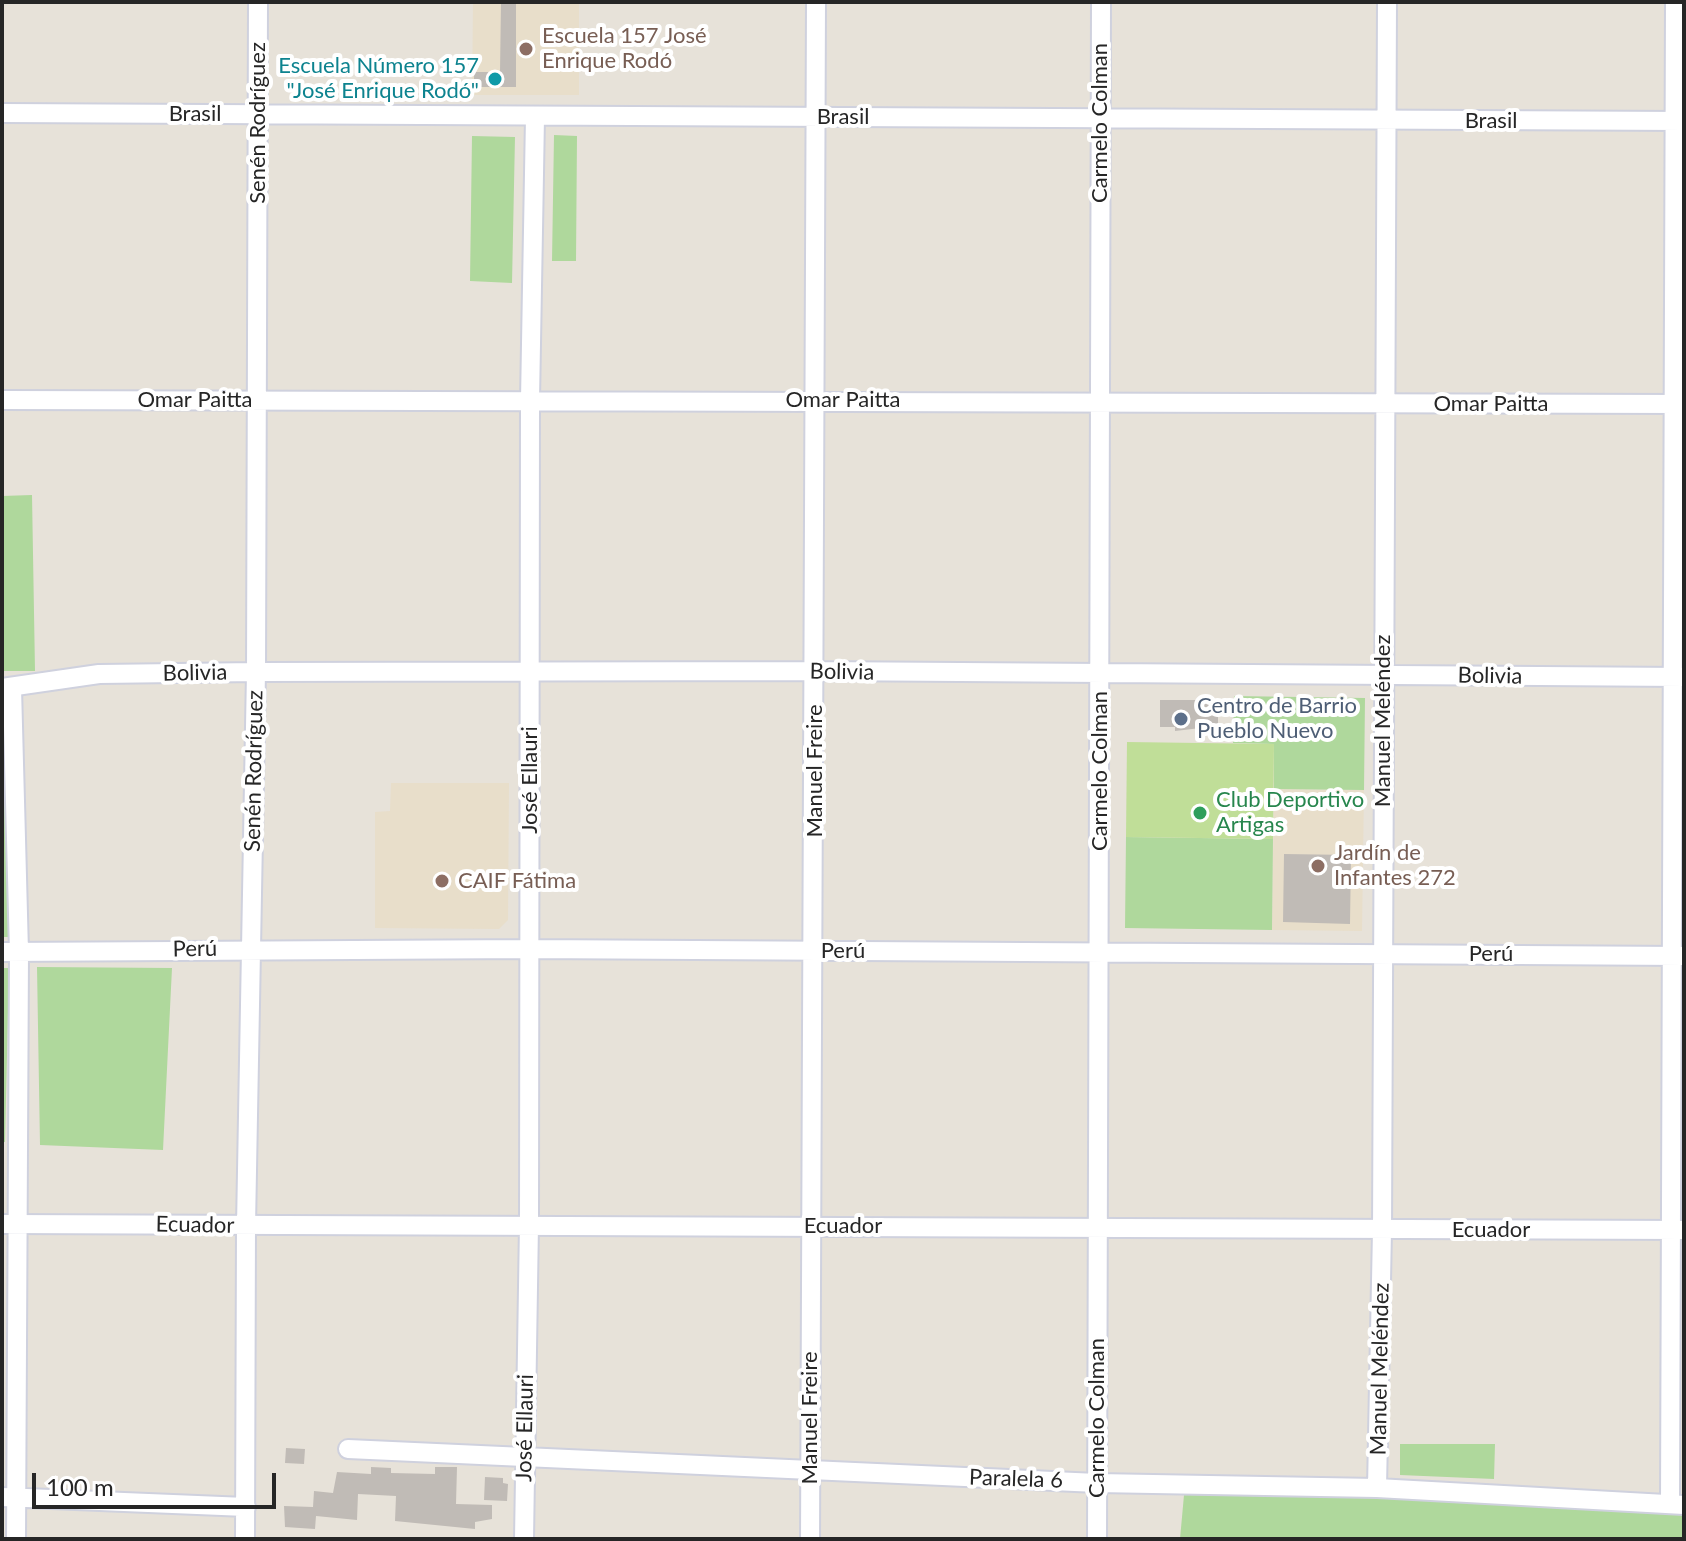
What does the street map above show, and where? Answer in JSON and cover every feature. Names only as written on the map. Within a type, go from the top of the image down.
[{"type":"street","name":"Senén Rodríguez","points":[[245,1539],[246,1226],[256,672],[258,2]]},
{"type":"street","name":"Manuel Freire","points":[[810,1539],[816,2]]},
{"type":"street","name":"Carmelo Colman","points":[[1097,1539],[1101,2]]},
{"type":"street","name":"Manuel Meléndez","points":[[1377,1488],[1382,1230],[1387,2]]},
{"type":"street","points":[[1675,2],[1680,121],[1677,1504]]},
{"type":"street","name":"Brasil","points":[[2,113],[1680,121]]},
{"type":"street","name":"José Ellauri","points":[[524,1539],[529,1224],[530,400],[535,117]]},
{"type":"street","name":"Omar Paitta","points":[[2,400],[1679,404]]},
{"type":"street","name":"Bolivia","points":[[7,688],[99,674],[256,672],[815,671],[1679,677]]},
{"type":"street","points":[[7,688],[10,1497],[16,1539]]},
{"type":"street","name":"Perú","points":[[10,952],[530,949],[1678,956]]},
{"type":"street","name":"Ecuador","points":[[10,1224],[1678,1230]]},
{"type":"street","name":"Paralela 6","points":[[348,1449],[1097,1483],[1377,1488],[1677,1504]]},
{"type":"street","points":[[10,1497],[246,1507]]},
{"type":"shaded area","name":"Escuela 157 José Enrique Rodó","points":[[473,2],[579,2],[579,95],[472,95]]},
{"type":"shaded area","name":"CAIF Fátima","points":[[391,783],[509,783],[508,920],[499,929],[375,928],[375,812],[390,811]]},
{"type":"shaded area","name":"Jardín de Infantes 272","points":[[1274,789],[1364,790],[1362,931],[1272,930]]},
{"type":"green space","points":[[554,135],[577,136],[576,261],[552,261]]},
{"type":"green space","points":[[472,136],[515,137],[512,283],[470,281]]},
{"type":"green space","points":[[32,495],[35,671],[2,671],[2,496]]},
{"type":"green space","points":[[1234,696],[1365,698],[1364,790],[1274,789],[1274,744],[1233,743]]},
{"type":"green space","points":[[2,715],[9,723],[8,937],[2,937]]},
{"type":"green space","name":"Club Deportivo Artigas","points":[[1127,742],[1274,744],[1273,839],[1126,837]]},
{"type":"green space","points":[[1126,837],[1273,839],[1272,930],[1125,928]]},
{"type":"green space","points":[[37,967],[172,968],[163,1150],[40,1145]]},
{"type":"green space","points":[[2,968],[9,968],[5,1142],[2,1142]]},
{"type":"green space","points":[[1400,1444],[1495,1444],[1494,1479],[1400,1475]]},
{"type":"green space","points":[[1184,1495],[1378,1496],[1684,1512],[1684,1539],[1180,1539]]},
{"type":"building","points":[[501,2],[516,2],[516,87],[474,87],[474,72],[500,72]]},
{"type":"building","points":[[1160,700],[1218,700],[1218,726],[1175,731],[1175,727],[1160,727]]},
{"type":"building","points":[[1284,854],[1351,855],[1350,924],[1283,922]]},
{"type":"building","points":[[286,1448],[305,1449],[304,1464],[285,1463]]},
{"type":"building","points":[[371,1467],[391,1468],[391,1473],[435,1474],[435,1467],[457,1467],[456,1504],[492,1505],[492,1519],[475,1522],[475,1529],[395,1521],[396,1496],[358,1494],[357,1520],[316,1516],[315,1529],[285,1527],[284,1506],[313,1507],[314,1491],[333,1493],[337,1472],[371,1474]]},
{"type":"building","points":[[485,1477],[503,1478],[503,1483],[508,1484],[507,1501],[484,1500]]},
{"type":"place","name":"Escuela 157 José Enrique Rodó","points":[[526,49]]},
{"type":"place","name":"Escuela Número 157 \"José Enrique Rodó\"","points":[[495,79]]},
{"type":"place","name":"Centro de Barrio Pueblo Nuevo","points":[[1181,719]]},
{"type":"place","name":"Club Deportivo Artigas","points":[[1200,813]]},
{"type":"place","name":"Jardín de Infantes 272","points":[[1318,866]]},
{"type":"place","name":"CAIF Fátima","points":[[442,881]]}]
